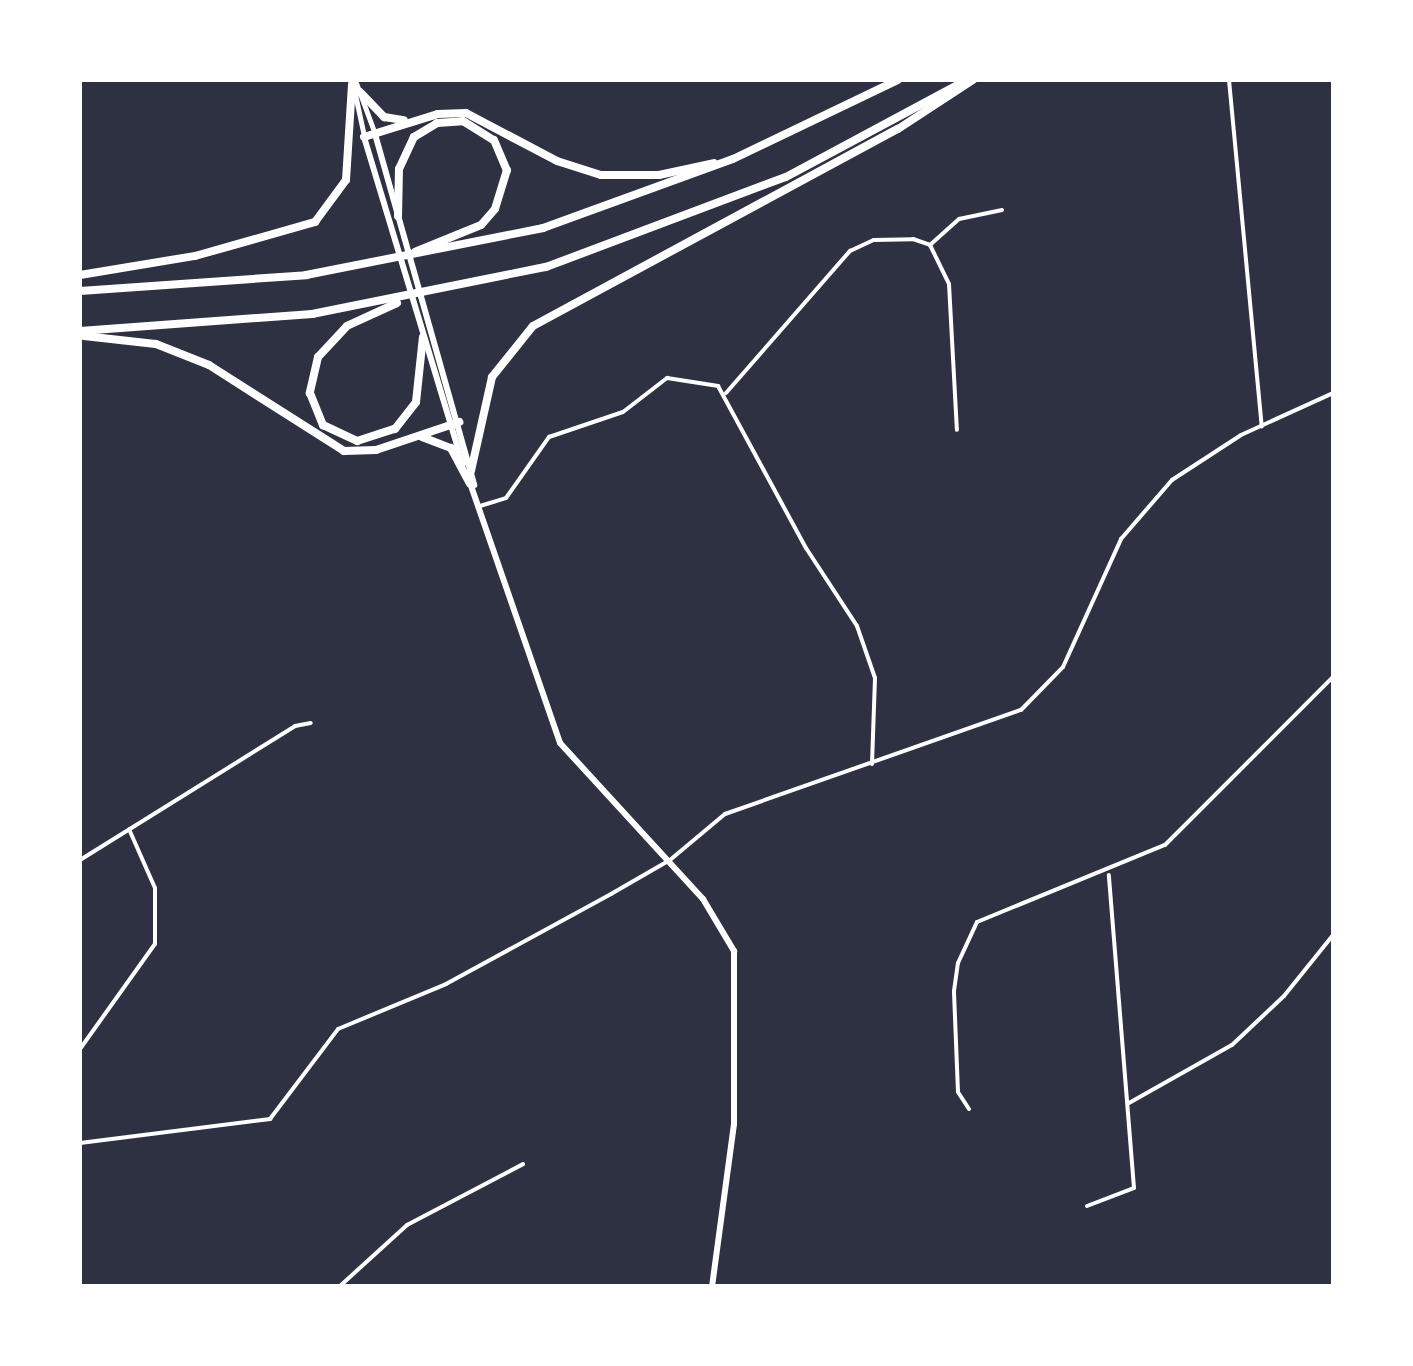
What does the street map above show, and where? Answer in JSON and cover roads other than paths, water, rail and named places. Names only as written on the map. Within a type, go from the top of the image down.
[{"type":"highway","points":[[80,291],[306,275],[388,262],[543,228],[733,159],[898,80]]},
{"type":"highway","points":[[80,333],[312,314],[407,298],[546,267],[690,218],[850,146],[970,80]]},
{"type":"highway","points":[[471,471],[492,376],[533,326],[886,136],[970,80]]},
{"type":"highway","points":[[80,275],[195,256],[315,222],[346,180],[353,81]]},
{"type":"highway","points":[[360,92],[384,117],[414,120]]},
{"type":"highway","points":[[364,137],[414,120],[466,113],[557,160],[601,175],[659,175],[733,159]]},
{"type":"highway","points":[[388,262],[452,240],[495,209],[507,170],[494,140],[463,121],[436,124],[414,137],[398,169],[398,216]]},
{"type":"highway","points":[[407,298],[347,326],[318,358],[310,393],[323,425],[366,442],[402,424],[422,381],[423,337]]},
{"type":"highway","points":[[80,333],[156,344],[209,365],[344,451],[418,437],[460,422]]},
{"type":"highway","points":[[418,437],[451,448],[470,483]]},
{"type":"main road","points":[[374,134],[460,422],[478,506]]},
{"type":"main road","points":[[364,137],[450,426],[560,742],[574,765],[670,860],[722,924],[738,970],[734,1124],[712,1286]]},
{"type":"street","points":[[1229,80],[1262,426]]},
{"type":"street","points":[[353,81],[374,134]]},
{"type":"street","points":[[353,81],[364,137]]},
{"type":"street","points":[[726,393],[850,252],[883,238],[930,244],[959,218],[1002,210]]},
{"type":"street","points":[[930,244],[952,296],[957,430]]},
{"type":"street","points":[[478,506],[506,498],[549,436],[623,412],[667,378],[704,380],[726,393],[806,548],[857,626],[875,678],[872,764]]},
{"type":"street","points":[[80,1143],[270,1119],[338,1029],[446,984],[670,860],[724,814],[995,722],[1032,702],[1073,650],[1116,549],[1143,510],[1199,459],[1333,393]]},
{"type":"street","points":[[969,1108],[958,1092],[954,991],[958,964],[977,922],[1109,872],[1179,834],[1333,677]]},
{"type":"street","points":[[80,860],[295,726],[311,722]]},
{"type":"street","points":[[80,1049],[154,944],[155,888],[129,829]]},
{"type":"street","points":[[1087,1206],[1134,1188],[1109,872]]},
{"type":"street","points":[[1129,1103],[1232,1045],[1284,996],[1333,935]]},
{"type":"street","points":[[340,1286],[407,1224],[522,1164]]}]
